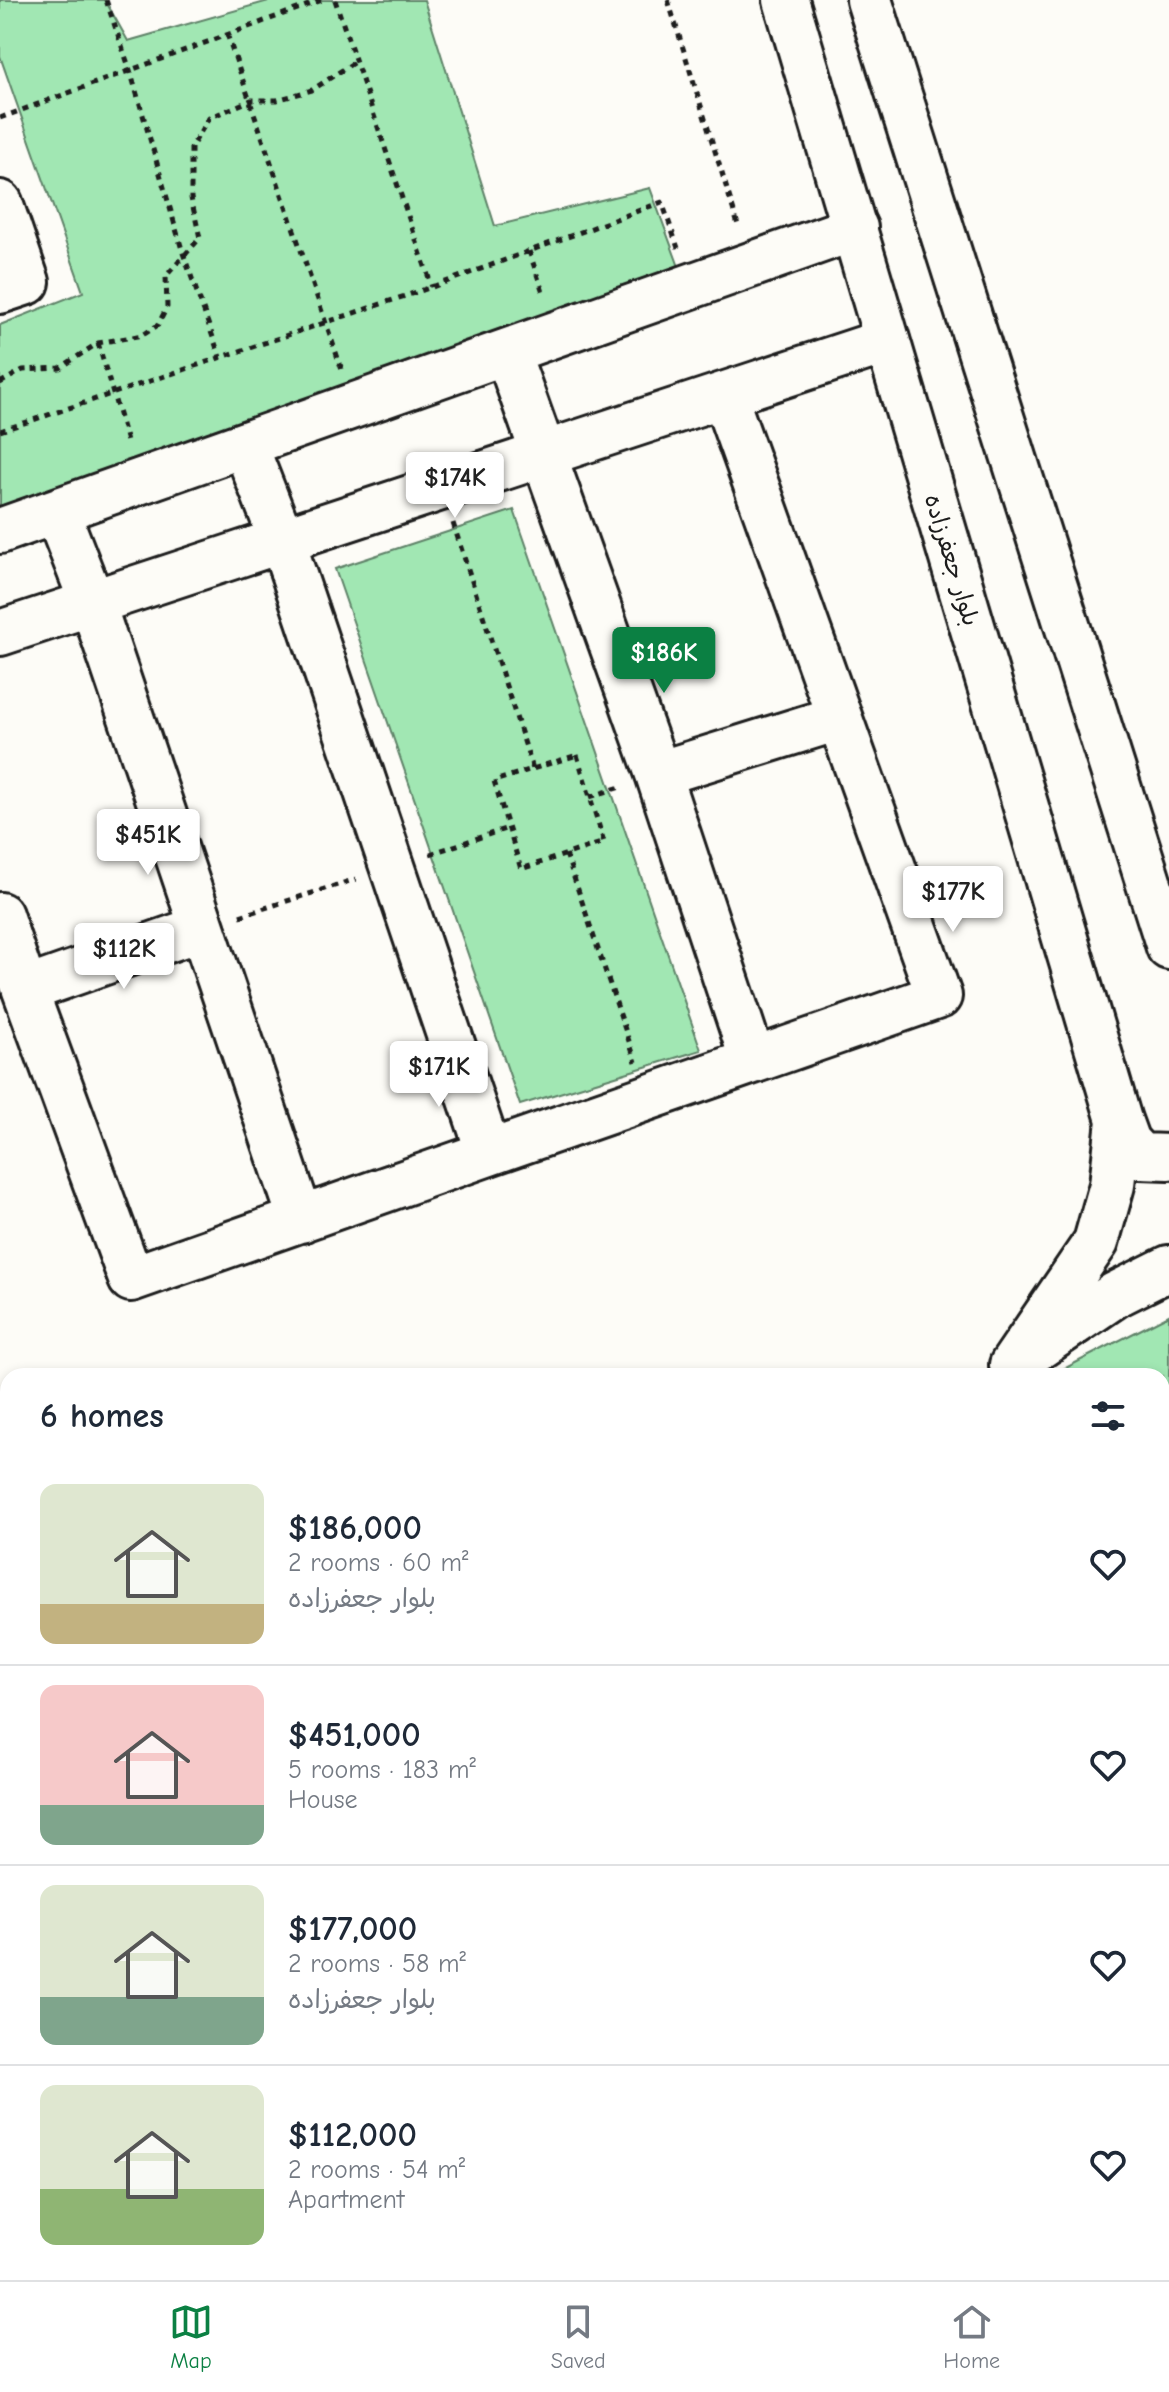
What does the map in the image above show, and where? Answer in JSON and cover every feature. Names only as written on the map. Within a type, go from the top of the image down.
[{"type":"street","name":"بلوار جعفرزاده","points":[[786,0],[1119,1120]]},
{"type":"street","points":[[869,0],[1169,947]]},
{"type":"street","points":[[0,203],[27,282],[0,291]]},
{"type":"street","points":[[0,531],[855,228]]},
{"type":"street","points":[[0,633],[887,341]]},
{"type":"street","points":[[507,352],[658,774],[753,1061]]},
{"type":"street","points":[[0,915],[131,1279],[939,996],[724,395]]},
{"type":"street","points":[[245,445],[282,540],[489,1153]]},
{"type":"street","points":[[57,512],[92,602],[301,1220]]},
{"type":"street","points":[[658,774],[838,718]]},
{"type":"street","points":[[25,990],[201,928]]},
{"type":"street","points":[[1119,1120],[1127,1142],[1140,1156],[1169,1157]]},
{"type":"street","points":[[1009,1368],[1096,1242],[1112,1185],[1119,1120]]},
{"type":"street","points":[[1011,1368],[1115,1295],[1169,1268]]},
{"type":"path","points":[[106,0],[130,70],[183,253],[220,358]]},
{"type":"path","points":[[0,118],[322,0]]},
{"type":"path","points":[[335,0],[432,287]]},
{"type":"path","points":[[668,0],[750,266]]},
{"type":"path","points":[[227,34],[354,406]]},
{"type":"path","points":[[0,383],[23,370],[60,368],[98,343],[143,335],[158,325],[167,307],[166,276],[183,253],[200,238],[191,198],[191,148],[209,118],[251,100],[277,100],[312,90],[356,61]]},
{"type":"path","points":[[0,431],[432,287],[662,202],[691,287]]},
{"type":"path","points":[[98,343],[140,483]]},
{"type":"path","points":[[441,488],[533,769]]},
{"type":"path","points":[[577,755],[604,842],[521,869],[494,781],[533,769],[577,755]]},
{"type":"path","points":[[566,854],[648,1098]]},
{"type":"green space","points":[[0,0],[105,0],[128,41],[272,0],[424,0],[495,226],[650,188],[682,275],[0,513],[0,325],[83,292],[0,56]]},
{"type":"green space","points":[[514,510],[701,1050],[520,1105],[335,569]]},
{"type":"green space","points":[[1169,1315],[1169,1368],[1066,1368]]}]
